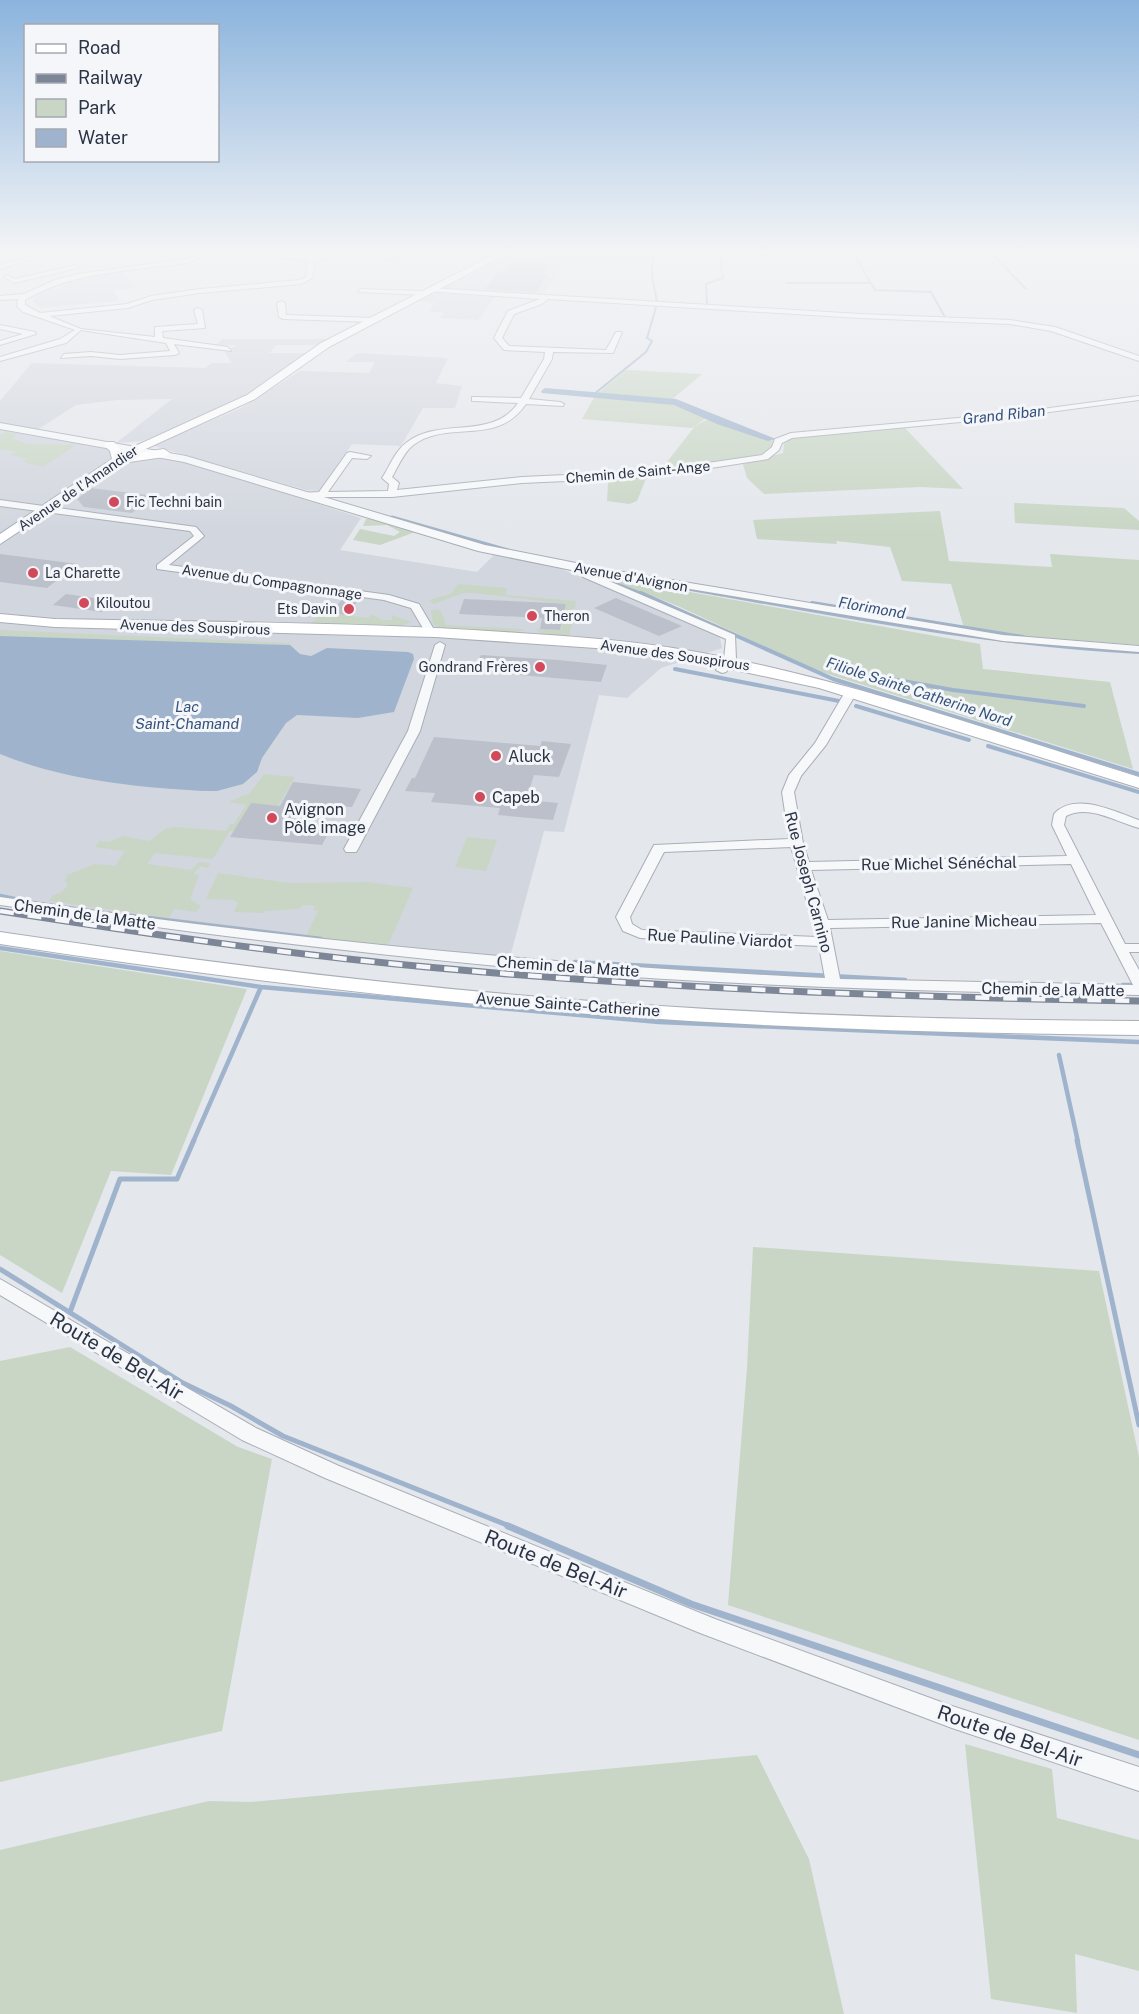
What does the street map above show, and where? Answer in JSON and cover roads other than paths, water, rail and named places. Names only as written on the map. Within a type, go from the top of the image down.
[{"type":"main road","name":"Avenue de l'Amandier","points":[[0,540],[135,449],[251,398],[324,346]]},
{"type":"main road","points":[[110,445],[116,450],[118,460],[164,453]]},
{"type":"main road","name":"Avenue des Souspirous","points":[[0,618],[55,623],[436,638],[726,666],[850,695],[1139,783]]},
{"type":"main road","name":"Avenue des Souspirous","points":[[0,625],[436,638]]},
{"type":"main road","name":"Avenue Sainte-Catherine","points":[[0,938],[265,976],[550,1004],[908,1024],[1139,1028]]},
{"type":"street","points":[[2,356],[43,346]]},
{"type":"street","points":[[64,356],[91,354],[120,357],[175,353],[171,346]]},
{"type":"street","points":[[206,346],[228,349]]},
{"type":"street","points":[[505,346],[507,348],[606,352],[610,351],[613,346]]},
{"type":"street","points":[[1102,346],[1139,359]]},
{"type":"street","points":[[392,494],[394,483],[387,478],[413,441],[439,433],[508,420],[518,413],[548,359],[549,350]]},
{"type":"street","name":"Chemin de Saint-Ange","points":[[304,495],[392,494],[522,480],[653,474],[765,457],[776,448],[778,441],[791,435],[1013,415],[1139,398]]},
{"type":"street","points":[[475,399],[560,404]]},
{"type":"street","name":"Avenue d'Avignon","points":[[0,426],[164,453],[223,468],[304,495],[483,548],[581,568],[1003,638],[1139,649]]},
{"type":"street","points":[[322,494],[350,455],[367,456]]},
{"type":"street","points":[[0,504],[44,509]]},
{"type":"street","name":"Avenue du Compagnonnage","points":[[44,509],[193,529],[199,536],[161,567],[386,597],[415,606],[436,638]]},
{"type":"street","points":[[581,568],[591,578],[731,637],[726,666]]},
{"type":"street","points":[[351,849],[414,731],[436,638]]},
{"type":"street","name":"Rue Joseph Carnino","points":[[833,982],[822,924],[796,843],[788,792],[795,775],[820,745],[850,695]]},
{"type":"street","points":[[1139,824],[1080,807],[1068,808],[1060,814],[1058,825],[1139,984]]},
{"type":"street","name":"Rue Pauline Viardot","points":[[796,843],[659,848],[623,916],[624,924],[627,928],[640,934],[802,942],[825,941]]},
{"type":"street","name":"Rue Michel Sénéchal","points":[[804,866],[1074,860]]},
{"type":"street","name":"Chemin de la Matte","points":[[0,901],[208,932],[439,957],[587,969],[1027,990],[1139,990]]},
{"type":"street","name":"Rue Janine Micheau","points":[[822,924],[1105,919]]},
{"type":"street","points":[[1120,948],[1139,948]]},
{"type":"street","name":"Route de Bel-Air","points":[[0,1286],[249,1434],[332,1472],[708,1626],[952,1717],[1139,1779]]},
{"type":"water","name":"Lac Saint-Chamand","points":[[0,636],[290,645],[300,654],[311,656],[327,648],[408,652],[413,654],[414,659],[394,712],[358,718],[297,715],[286,723],[262,758],[257,772],[243,784],[217,791],[203,791],[100,781],[49,770],[0,754]]},
{"type":"waterway","points":[[593,395],[646,352],[649,346]]},
{"type":"waterway","name":"Grand Riban","points":[[545,391],[676,402],[720,422],[771,439]]},
{"type":"waterway","points":[[392,517],[508,550]]},
{"type":"waterway","name":"Filiole Sainte Catherine Nord","points":[[607,580],[645,595]]},
{"type":"waterway","name":"Florimond","points":[[688,589],[722,595]]},
{"type":"waterway","name":"Filiole Sainte Catherine Nord","points":[[641,593],[833,679],[1139,774]]},
{"type":"waterway","name":"Florimond","points":[[714,593],[978,637],[1139,652]]},
{"type":"waterway","points":[[812,603],[1023,637]]},
{"type":"waterway","points":[[675,669],[839,701]]},
{"type":"waterway","points":[[852,672],[953,690],[1084,706]]},
{"type":"waterway","points":[[856,706],[969,740]]},
{"type":"waterway","points":[[988,746],[1139,792]]},
{"type":"waterway","points":[[0,896],[24,901]]},
{"type":"waterway","points":[[124,915],[321,939]]},
{"type":"waterway","points":[[0,948],[261,987]]},
{"type":"waterway","points":[[575,962],[905,980]]},
{"type":"waterway","points":[[1123,985],[1139,985]]},
{"type":"waterway","points":[[193,1142],[261,987]]},
{"type":"waterway","points":[[261,987],[659,1022],[1139,1042]]},
{"type":"waterway","points":[[1059,1055],[1078,1142]]},
{"type":"waterway","points":[[70,1312],[120,1179],[177,1179],[194,1140]]},
{"type":"waterway","points":[[1077,1140],[1139,1425]]},
{"type":"waterway","points":[[0,1269],[183,1383],[231,1406],[283,1436],[512,1527]]},
{"type":"waterway","points":[[508,1526],[691,1604],[1139,1755]]},
{"type":"railway","points":[[0,911],[266,949],[373,962],[516,975],[783,991],[1139,1001]]},
{"type":"place","name":"Fic Techni bain","points":[[114,502]]},
{"type":"place","name":"La Charette","points":[[33,573]]},
{"type":"place","name":"Kiloutou","points":[[84,603]]},
{"type":"place","name":"Ets Davin","points":[[349,609]]},
{"type":"place","name":"Theron","points":[[532,616]]},
{"type":"place","name":"Gondrand Frères","points":[[540,667]]},
{"type":"place","name":"Aluck","points":[[496,756]]},
{"type":"place","name":"Capeb","points":[[480,797]]},
{"type":"place","name":"Avignon Pôle image","points":[[272,818]]}]
